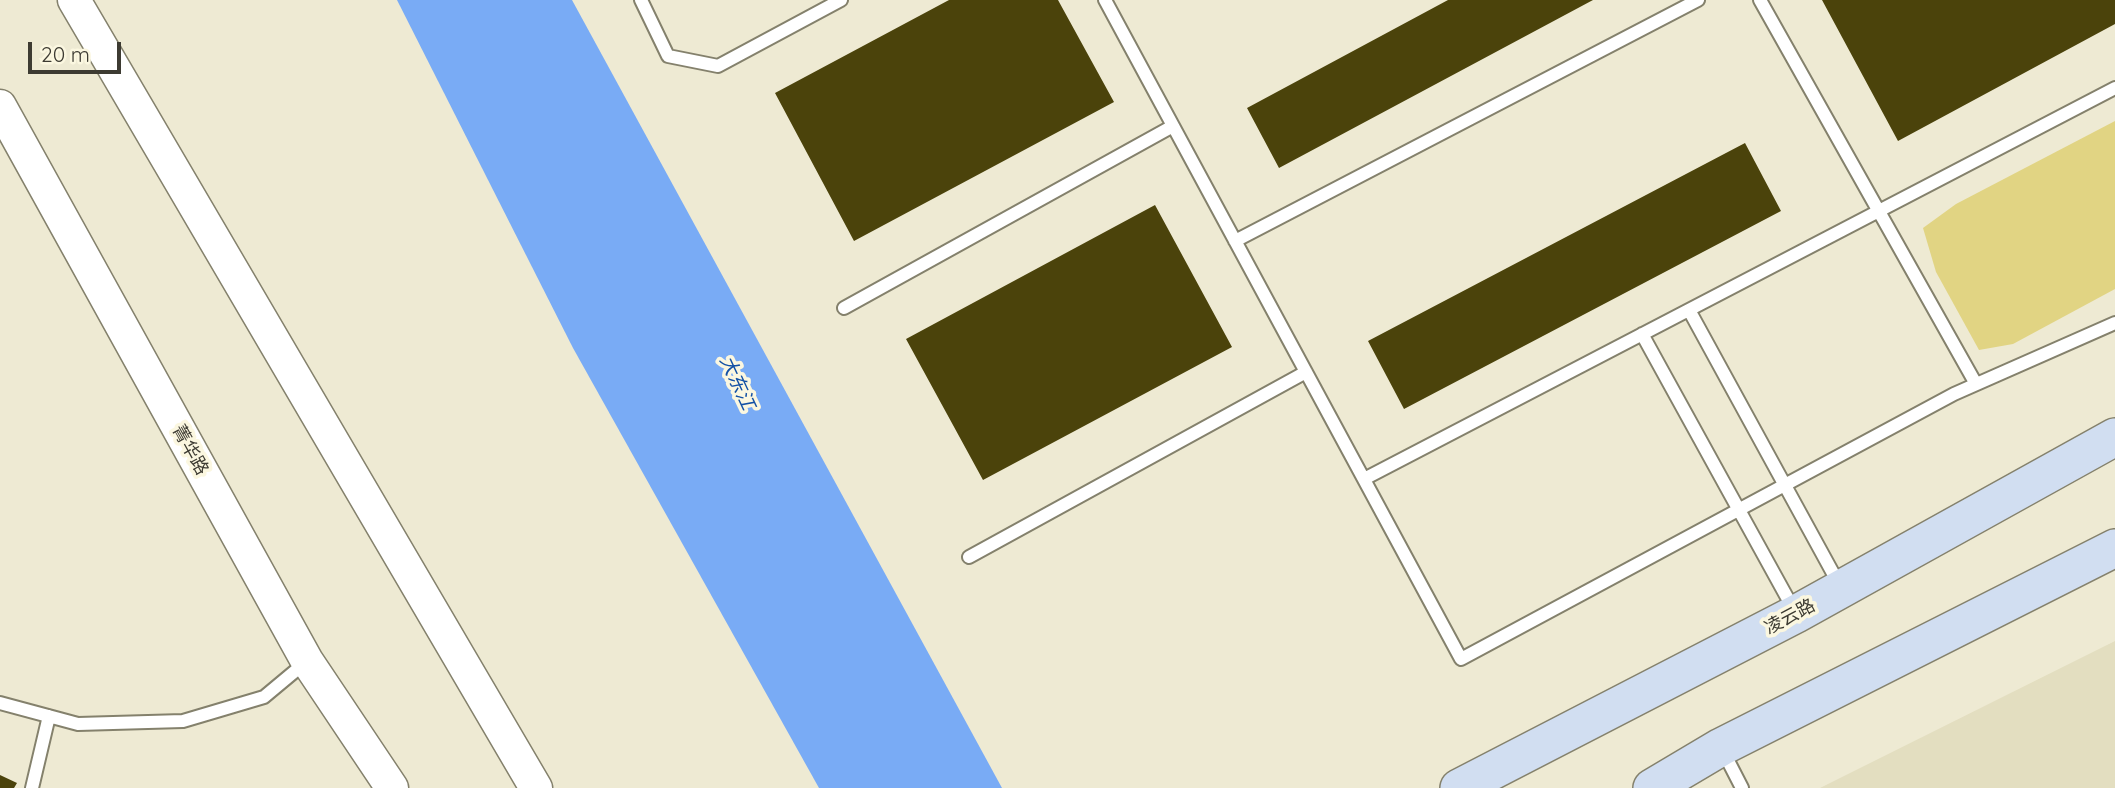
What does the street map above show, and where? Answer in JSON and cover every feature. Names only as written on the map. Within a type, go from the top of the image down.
[{"type":"main road","name":"凌云路","points":[[1460,788],[1796,614],[2115,437]]},
{"type":"main road","points":[[1652,788],[1688,774],[1721,747],[2115,548]]},
{"type":"street","points":[[74,0],[536,788]]},
{"type":"street","name":"菁华路","points":[[0,106],[307,661],[392,788]]},
{"type":"lane","points":[[641,0],[668,56],[718,66],[841,0]]},
{"type":"lane","points":[[1105,0],[1461,659],[1976,384],[2115,323]]},
{"type":"lane","points":[[1235,241],[1698,0]]},
{"type":"lane","points":[[1759,0],[1976,384]]},
{"type":"lane","points":[[1364,479],[2115,88]]},
{"type":"lane","points":[[844,308],[1173,126]]},
{"type":"lane","points":[[1689,310],[1842,589]]},
{"type":"lane","points":[[1642,334],[1796,614]]},
{"type":"lane","points":[[969,557],[1306,372]]},
{"type":"lane","points":[[0,703],[78,724],[183,721],[264,697],[307,661]]},
{"type":"lane","points":[[32,788],[50,716]]},
{"type":"lane","points":[[1721,747],[1742,788]]},
{"type":"shaded area","points":[[2115,121],[2115,289],[2013,344],[1979,350],[1936,272],[1923,228],[1956,204]]},
{"type":"shaded area","points":[[2115,641],[2115,788],[1820,788]]},
{"type":"water","name":"大东江","points":[[397,0],[572,0],[1002,788],[819,788],[573,348]]},
{"type":"building","points":[[949,0],[1058,0],[1114,102],[854,241],[775,93]]},
{"type":"building","points":[[1448,0],[1593,0],[1279,168],[1247,108]]},
{"type":"building","points":[[1822,0],[2115,0],[2115,24],[1898,141]]},
{"type":"building","points":[[1745,143],[1781,211],[1404,409],[1368,341]]},
{"type":"building","points":[[1155,205],[1232,347],[983,480],[906,339]]},
{"type":"building","points":[[0,775],[17,783],[14,788],[0,788]]}]
